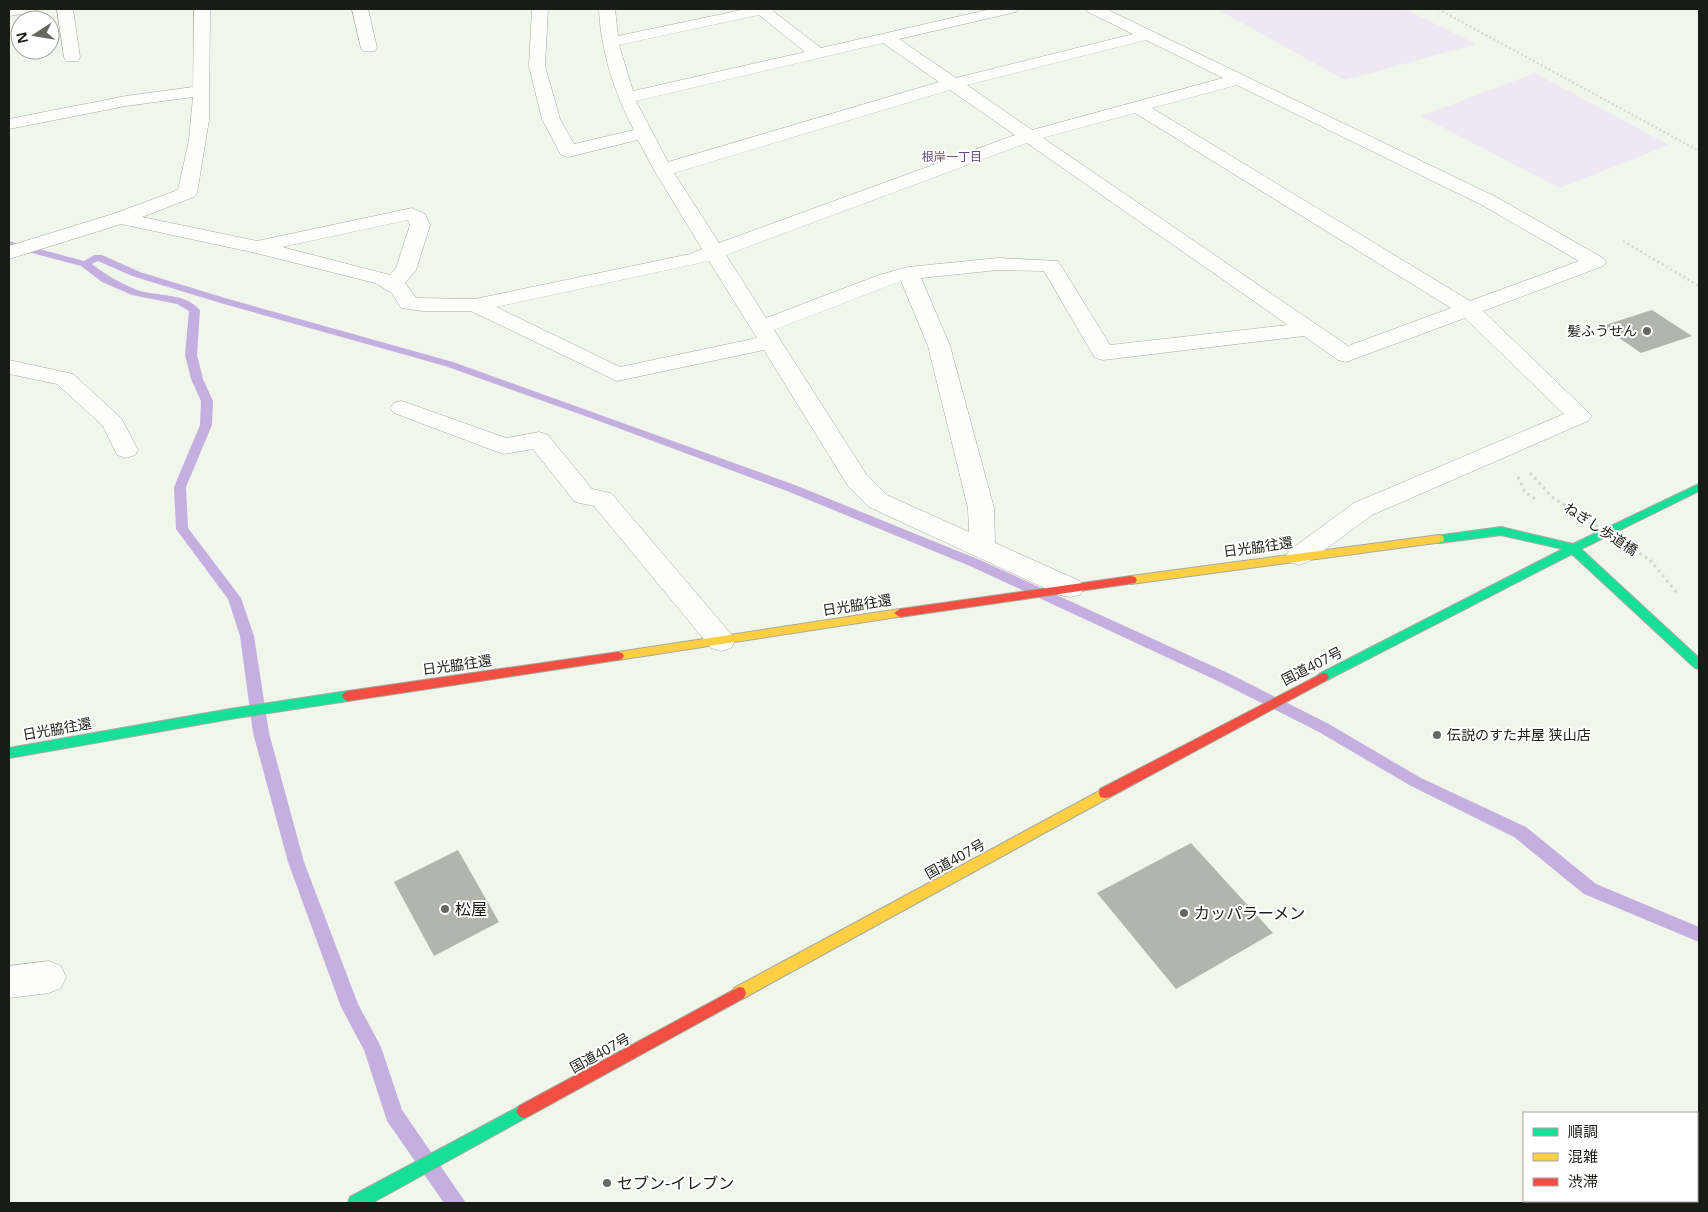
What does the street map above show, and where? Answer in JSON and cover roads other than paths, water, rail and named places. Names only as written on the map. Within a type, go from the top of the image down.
[{"type":"main road","points":[[1699,487],[1573,548],[1699,666]]},
{"type":"main road","name":"日光脇往還","points":[[9,753],[234,713],[1002,598],[1299,556],[1501,531],[1573,548]]},
{"type":"main road","name":"国道407号","points":[[356,1203],[1245,717],[1573,548]]},
{"type":"street","points":[[9,11],[28,9]]},
{"type":"street","points":[[64,9],[72,57]]},
{"type":"street","points":[[9,253],[120,218],[187,193],[196,151],[201,109],[202,9]]},
{"type":"street","points":[[360,9],[369,48]]},
{"type":"street","points":[[540,9],[537,66],[551,119],[568,151],[644,133]]},
{"type":"street","points":[[607,9],[610,42],[626,98],[663,170],[856,480],[878,501],[982,547],[1068,589]]},
{"type":"street","points":[[610,42],[765,9],[817,53]]},
{"type":"street","points":[[626,98],[1010,9]]},
{"type":"street","points":[[885,37],[1346,355],[1596,262],[1490,201],[1094,9]]},
{"type":"street","points":[[663,170],[952,84],[1148,35]]},
{"type":"street","points":[[120,218],[257,247],[382,279],[400,289],[410,303],[423,305],[474,305],[694,258],[1030,136],[1240,79]]},
{"type":"street","points":[[9,124],[126,101],[200,91]]},
{"type":"street","points":[[1138,107],[1469,310],[1580,416],[1363,509],[1299,556]]},
{"type":"street","points":[[257,247],[390,217],[412,214],[418,218],[420,225],[406,270],[392,284]]},
{"type":"street","points":[[474,305],[618,374],[766,335],[886,279],[908,273],[998,264],[1051,264],[1103,354],[1308,329]]},
{"type":"street","points":[[908,273],[939,346],[981,508],[982,547]]},
{"type":"street","points":[[9,367],[65,379],[113,423],[126,450]]},
{"type":"street","points":[[402,408],[504,446],[539,440],[584,496],[602,499],[721,640]]},
{"type":"street","points":[[9,982],[49,977]]},
{"type":"waterway","points":[[9,244],[85,264]]},
{"type":"waterway","points":[[85,264],[98,257],[136,274],[221,300],[449,364],[603,418],[791,488],[975,563],[1225,678],[1322,727],[1416,782],[1520,832],[1590,889],[1699,935]]},
{"type":"waterway","points":[[85,264],[106,280],[136,293],[180,301],[195,310],[191,355],[197,379],[207,401],[206,425],[180,487],[182,529],[234,598],[247,636],[261,733],[296,862],[350,1007],[372,1047],[394,1115],[456,1203]]},
{"type":"place","name":"髪ふうせん","points":[[1647,331]]},
{"type":"place","name":"伝説のすた丼屋 狭山店","points":[[1437,735]]},
{"type":"place","name":"松屋","points":[[445,909]]},
{"type":"place","name":"カッパラーメン","points":[[1184,913]]},
{"type":"place","name":"セブン-イレブン","points":[[607,1183]]},
{"type":"district","name":"根岸一丁目","points":[[952,157]]}]
